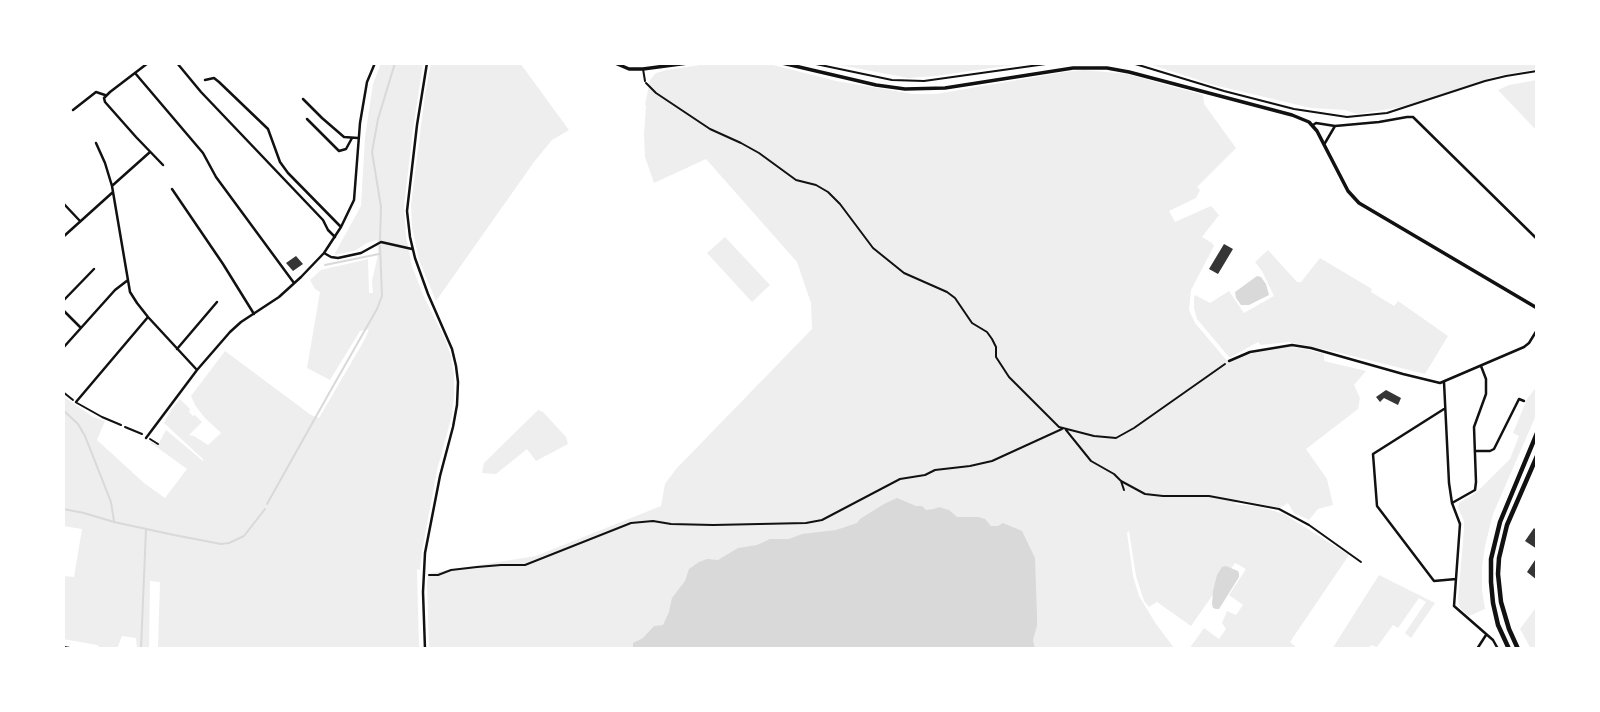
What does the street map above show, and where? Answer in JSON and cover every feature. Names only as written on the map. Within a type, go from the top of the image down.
[{"type":"main road","points":[[1509,649],[1498,625],[1493,603],[1491,559],[1502,515],[1537,433]]},
{"type":"main road","points":[[1518,649],[1501,602],[1499,558],[1507,525],[1537,456]]},
{"type":"street","points":[[148,63],[104,98],[149,152],[163,164]]},
{"type":"street","points":[[177,63],[201,92],[323,220],[335,237]]},
{"type":"street","points":[[146,437],[234,327],[294,283],[324,253],[335,237],[354,200],[367,82],[375,63]]},
{"type":"street","points":[[425,649],[425,553],[453,427],[458,382],[452,349],[424,285],[412,249],[407,211],[427,63]]},
{"type":"street","points":[[615,63],[629,69],[688,63]]},
{"type":"street","points":[[782,63],[905,89],[944,88],[1073,68],[1107,68],[1284,112],[1312,125],[1325,143],[1348,191],[1359,204],[1537,308]]},
{"type":"street","points":[[135,73],[203,153],[216,177],[294,283]]},
{"type":"street","points":[[205,80],[214,78],[268,129],[280,162],[341,227]]},
{"type":"street","points":[[73,110],[96,92],[106,95]]},
{"type":"street","points":[[303,99],[344,137],[359,138]]},
{"type":"street","points":[[1312,125],[1316,123],[1335,126],[1413,117],[1537,239]]},
{"type":"street","points":[[307,119],[339,151],[345,149],[352,138]]},
{"type":"street","points":[[1325,143],[1335,126]]},
{"type":"street","points":[[96,143],[112,186],[131,292],[148,317],[197,370]]},
{"type":"street","points":[[112,186],[149,152]]},
{"type":"street","points":[[172,189],[254,314]]},
{"type":"street","points":[[63,237],[113,192]]},
{"type":"street","points":[[63,204],[80,221]]},
{"type":"street","points":[[324,253],[338,258],[361,253],[380,242],[412,249]]},
{"type":"street","points":[[63,301],[94,269]]},
{"type":"street","points":[[63,348],[115,290],[128,280]]},
{"type":"street","points":[[177,349],[217,302]]},
{"type":"street","points":[[63,310],[80,327]]},
{"type":"street","points":[[76,402],[148,317]]},
{"type":"street","points":[[1229,361],[1250,352],[1292,345],[1444,382],[1524,346],[1537,330]]},
{"type":"street","points":[[1452,503],[1475,489],[1474,427],[1486,394],[1486,379],[1481,366]]},
{"type":"street","points":[[1444,382],[1448,483],[1460,524],[1454,606],[1493,640],[1498,649]]},
{"type":"street","points":[[1475,451],[1494,449],[1519,399],[1524,401]]},
{"type":"street","points":[[1446,408],[1373,454],[1377,506],[1434,581],[1456,579]]},
{"type":"street","points":[[1477,649],[1486,635]]},
{"type":"street","points":[[63,647],[74,649]]},
{"type":"lane","points":[[643,69],[645,82]]},
{"type":"lane","points":[[76,402],[121,425]]},
{"type":"path","points":[[811,63],[884,78],[924,81],[1053,63]]},
{"type":"path","points":[[1132,63],[1224,92],[1294,109],[1347,117],[1387,113],[1485,81],[1537,71]]},
{"type":"path","points":[[650,87],[710,129],[759,153],[796,180],[816,185],[828,192],[873,248],[904,273],[955,298],[972,323],[987,332],[992,339],[996,347],[996,358],[1009,377],[1064,429],[1091,461],[1145,494],[1209,496],[1264,505],[1291,514],[1361,562]]},
{"type":"path","points":[[423,576],[477,567],[525,565],[631,523],[653,521],[713,525],[806,523],[822,520],[900,479],[925,475],[935,470],[992,461],[1064,429],[1116,438],[1229,361]]},
{"type":"path","points":[[63,392],[76,402]]},
{"type":"path","points":[[121,425],[158,444]]},
{"type":"path","points":[[1121,481],[1124,490]]},
{"type":"shaded area","points":[[381,63],[423,63],[404,206],[406,237],[412,266],[445,339],[454,375],[452,415],[437,470],[420,570],[417,569],[419,649],[159,649],[160,582],[150,581],[149,649],[137,649],[136,638],[122,636],[117,649],[102,649],[97,645],[63,639],[63,576],[74,577],[82,529],[63,526],[63,396],[93,417],[105,421],[97,440],[144,483],[165,498],[187,469],[147,440],[158,445],[166,430],[203,461],[164,423],[180,399],[190,409],[189,412],[202,422],[189,435],[208,445],[221,433],[204,417],[191,396],[225,351],[311,415],[319,418],[365,339],[369,329],[360,331],[330,380],[307,368],[320,292],[310,280],[321,270],[368,259],[369,293],[373,293],[372,281],[378,255],[377,240],[354,251],[334,255],[361,206],[365,137],[373,84]]},
{"type":"shaded area","points":[[431,63],[520,63],[569,130],[552,140],[534,162],[436,301],[419,260],[412,227],[411,205]]},
{"type":"shaded area","points":[[713,63],[769,64],[836,81],[913,94],[936,94],[1084,70],[1127,74],[1203,95],[1204,104],[1236,148],[1197,187],[1200,190],[1196,198],[1169,211],[1175,222],[1211,206],[1219,215],[1202,237],[1214,246],[1191,290],[1189,310],[1195,323],[1228,362],[1253,353],[1289,347],[1324,354],[1324,361],[1366,371],[1354,385],[1360,398],[1358,409],[1306,449],[1327,479],[1333,505],[1318,509],[1309,520],[1294,513],[1288,503],[1280,508],[1240,500],[1234,504],[1261,507],[1284,514],[1349,555],[1290,642],[1295,646],[1293,649],[1189,649],[1204,628],[1219,639],[1226,629],[1222,623],[1227,611],[1236,615],[1243,605],[1229,595],[1246,569],[1235,563],[1191,626],[1157,602],[1149,607],[1144,601],[1136,576],[1129,531],[1127,533],[1133,576],[1139,596],[1175,649],[429,649],[427,583],[430,573],[536,556],[661,506],[665,484],[676,469],[812,329],[811,303],[797,262],[706,159],[654,183],[645,157],[644,135],[645,105],[650,80],[656,73],[667,70]]},
{"type":"shaded area","points":[[829,63],[1027,63],[908,78]]},
{"type":"shaded area","points":[[1146,63],[1537,63],[1537,69],[1497,76],[1408,106],[1357,114],[1345,110],[1311,108],[1214,85]]},
{"type":"shaded area","points":[[1537,80],[1537,131],[1498,90],[1509,85]]},
{"type":"shaded area","points":[[725,237],[770,285],[752,302],[707,253]]},
{"type":"shaded area","points":[[1268,250],[1297,282],[1301,282],[1320,258],[1372,289],[1371,292],[1394,306],[1398,301],[1448,336],[1425,374],[1289,342],[1261,345],[1258,342],[1229,357],[1197,319],[1194,297],[1195,295],[1210,303],[1229,291],[1244,313],[1274,296],[1255,262]]},
{"type":"shaded area","points":[[1257,276],[1266,284],[1269,295],[1249,305],[1241,305],[1235,292]]},
{"type":"shaded area","points":[[1537,386],[1537,413],[1493,514],[1485,546],[1482,590],[1485,609],[1469,616],[1460,608],[1458,599],[1464,530],[1459,503],[1477,492],[1510,459],[1519,436],[1513,433],[1527,399]]},
{"type":"shaded area","points":[[538,410],[566,437],[568,444],[536,461],[527,449],[496,474],[482,473],[484,463]]},
{"type":"shaded area","points":[[897,498],[922,506],[926,510],[939,507],[949,510],[957,517],[978,517],[985,519],[991,526],[1003,523],[1022,531],[1035,558],[1035,649],[633,649],[633,643],[643,638],[654,626],[663,625],[672,598],[685,581],[689,569],[699,562],[707,559],[718,560],[738,548],[757,545],[770,539],[789,539],[802,534],[836,530],[857,523]]},
{"type":"shaded area","points":[[1222,567],[1238,571],[1239,577],[1219,609],[1216,609],[1212,604],[1213,591],[1217,575]]},
{"type":"shaded area","points":[[1379,575],[1435,603],[1411,638],[1405,633],[1426,602],[1419,598],[1398,628],[1393,625],[1377,647],[1371,645],[1368,649],[1332,649]]},
{"type":"shaded area","points":[[1537,606],[1537,649],[1531,649],[1520,629]]},
{"type":"building","points":[[1224,244],[1233,249],[1218,274],[1209,269]]},
{"type":"building","points":[[296,256],[303,264],[293,271],[286,263]]},
{"type":"building","points":[[1386,390],[1401,398],[1398,405],[1384,398],[1380,402],[1376,397]]},
{"type":"building","points":[[1534,528],[1537,531],[1537,549],[1525,541]]},
{"type":"building","points":[[1537,557],[1537,580],[1527,572]]},
{"type":"waterway","points":[[380,240],[381,207],[372,152],[378,119],[395,63]]},
{"type":"waterway","points":[[267,504],[377,309],[382,296],[380,246]]},
{"type":"waterway","points":[[325,265],[379,254]]},
{"type":"waterway","points":[[63,410],[78,424],[85,436],[111,502],[114,521]]},
{"type":"waterway","points":[[63,509],[221,544],[244,536],[265,509]]},
{"type":"waterway","points":[[141,649],[146,529]]}]
